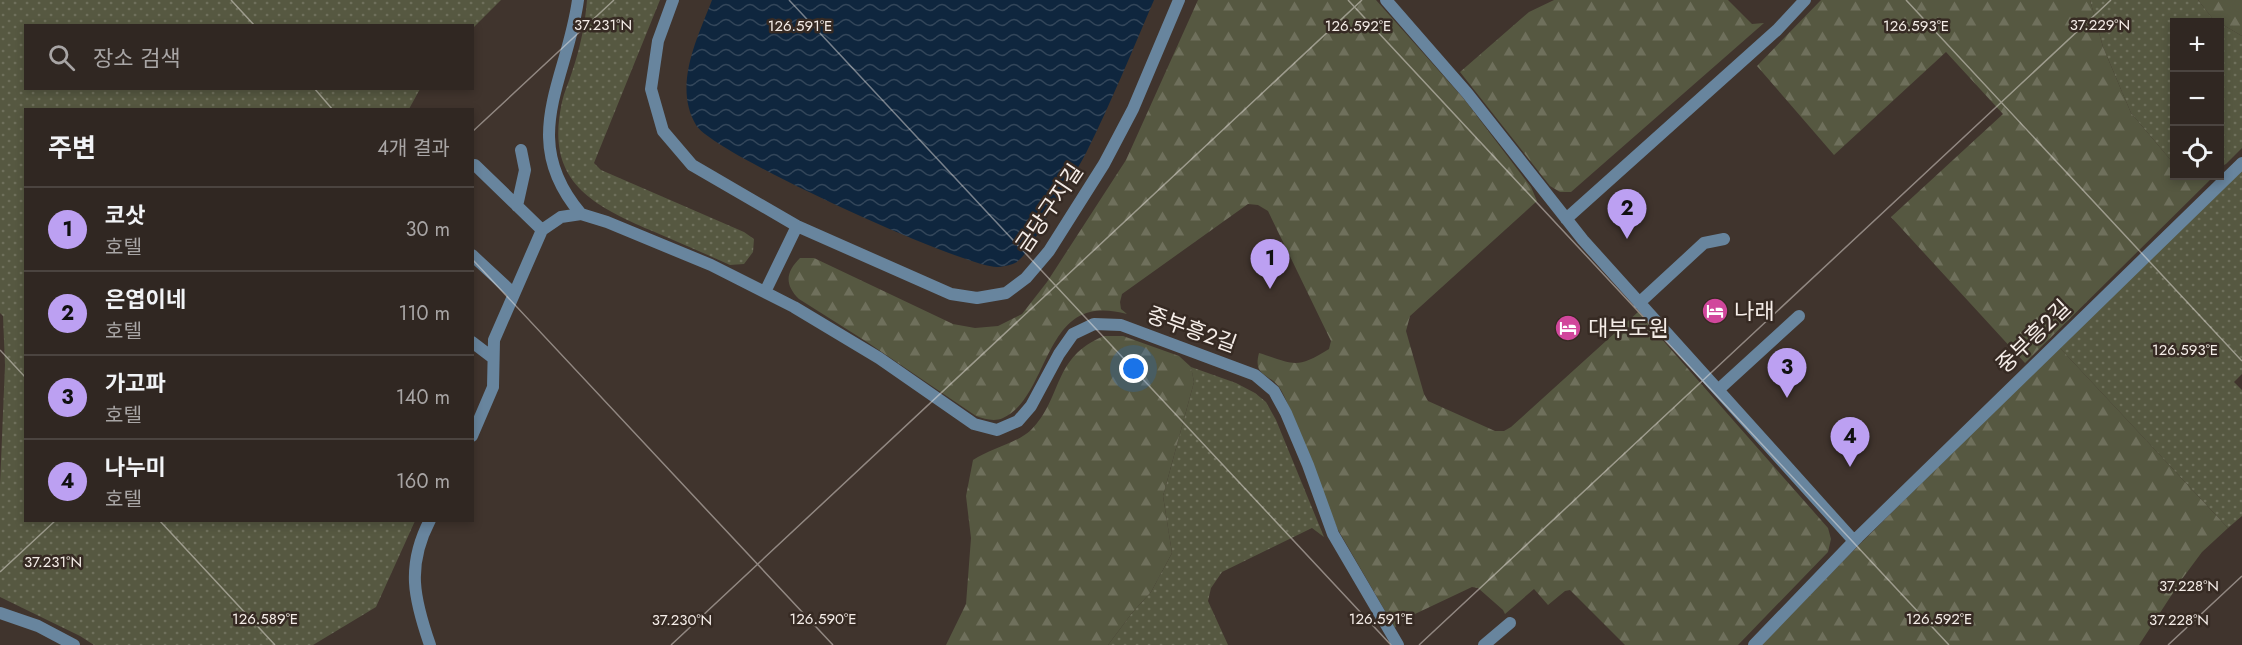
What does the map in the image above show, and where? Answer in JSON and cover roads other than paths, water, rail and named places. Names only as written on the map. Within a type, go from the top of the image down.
[{"type":"lane","points":[[578,0],[552,101],[548,130],[556,178],[567,198],[581,214]]},
{"type":"lane","name":"금당구지길","points":[[673,0],[658,41],[651,89],[663,131],[692,165],[797,226],[951,294],[977,298],[1006,293],[1026,278],[1048,252],[1104,164],[1133,109],[1179,0]]},
{"type":"lane","points":[[1386,0],[1467,93],[1566,219],[1854,541]]},
{"type":"lane","points":[[1566,219],[1777,30],[1806,0]]},
{"type":"lane","points":[[517,206],[525,171],[521,150]]},
{"type":"lane","name":"중부흥2길","points":[[1754,645],[1854,541],[2242,163]]},
{"type":"lane","points":[[475,165],[542,230]]},
{"type":"lane","points":[[474,427],[493,387],[494,340],[542,230],[561,217],[581,214],[607,222],[711,265],[765,292],[797,226]]},
{"type":"lane","points":[[1639,303],[1704,243],[1724,238]]},
{"type":"lane","points":[[474,257],[514,294]]},
{"type":"lane","name":"중부흥2길","points":[[765,292],[879,358],[974,424],[997,430],[1018,421],[1031,406],[1059,354],[1073,334],[1094,324],[1121,325],[1256,375],[1274,391],[1286,413],[1333,534],[1398,645]]},
{"type":"lane","points":[[1718,390],[1799,316]]},
{"type":"lane","points":[[474,344],[493,358]]},
{"type":"lane","points":[[428,522],[419,540],[414,582],[418,612],[430,645]]},
{"type":"lane","points":[[0,613],[38,626],[74,645]]},
{"type":"lane","points":[[1484,645],[1510,623]]},
{"type":"water","points":[[712,0],[1154,0],[1104,115],[1077,170],[1024,255],[1015,263],[997,267],[974,262],[937,248],[839,206],[745,159],[712,139],[696,125],[689,110],[687,79],[694,46]]},
{"type":"place","name":"은엽이네","points":[[1627,239]]},
{"type":"place","name":"코삿","points":[[1270,289]]},
{"type":"place","name":"나래","points":[[1715,311]]},
{"type":"place","name":"대부도원","points":[[1568,328]]},
{"type":"place","name":"가고파","points":[[1787,398]]},
{"type":"place","name":"나누미","points":[[1850,467]]}]
